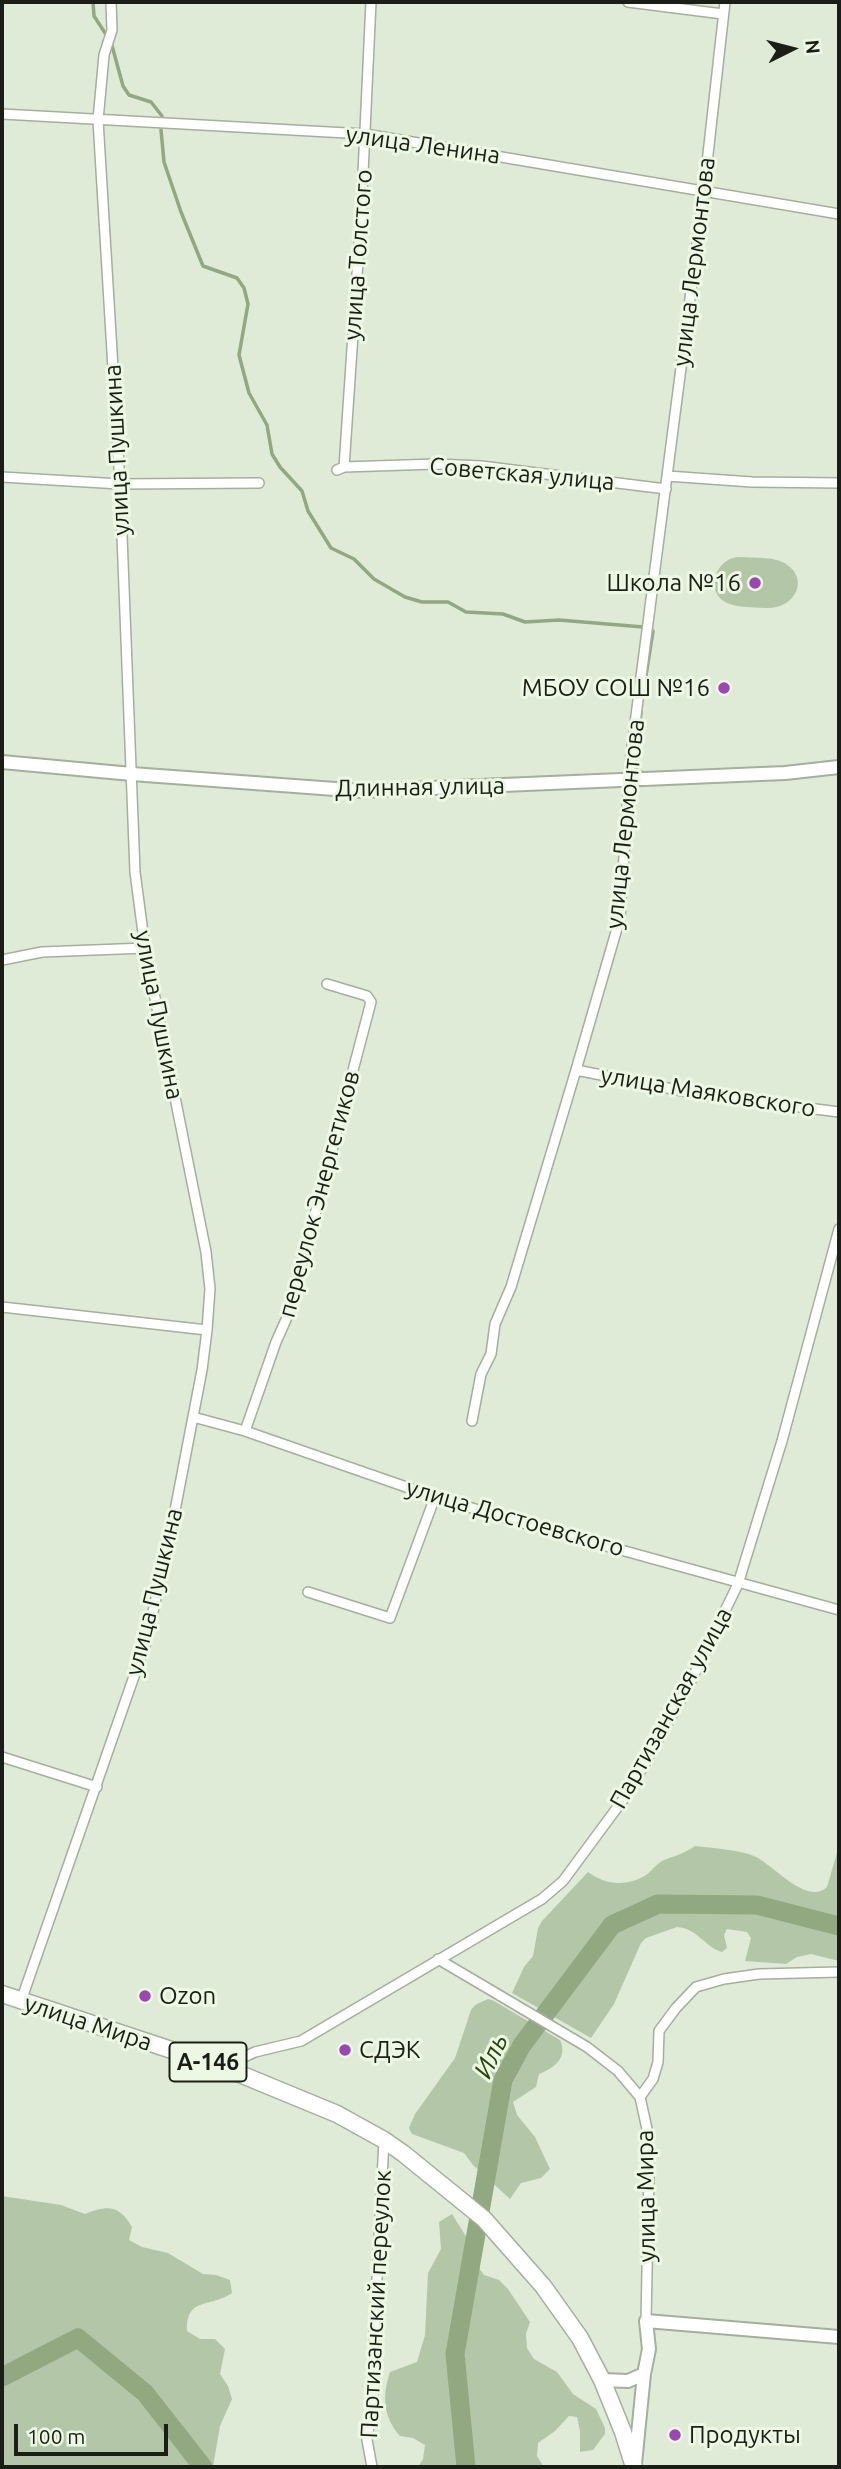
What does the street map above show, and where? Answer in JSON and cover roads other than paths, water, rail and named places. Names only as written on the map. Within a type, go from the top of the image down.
[{"type":"highway","name":"улица Мира","points":[[2,1994],[223,2067],[337,2114],[404,2154],[484,2218],[543,2286],[580,2339],[602,2380],[635,2467]]},
{"type":"main road","name":"Длинная улица","points":[[2,762],[362,791],[785,774],[839,767]]},
{"type":"main road","points":[[646,2320],[839,2337]]},
{"type":"main road","name":"улица Мира","points":[[635,2467],[649,2348],[646,2320]]},
{"type":"main road","points":[[602,2380],[628,2381],[644,2374]]},
{"type":"street","name":"улица Пушкина","points":[[21,2001],[147,1639],[193,1417],[207,1330],[209,1289],[206,1252],[145,948],[135,872],[120,484],[98,120],[104,55],[111,30],[111,2]]},
{"type":"street","name":"улица Толстого","points":[[341,468],[365,134],[371,2]]},
{"type":"street","points":[[628,2],[723,14]]},
{"type":"street","name":"улица Лермонтова","points":[[472,1421],[481,1374],[491,1354],[495,1324],[511,1287],[620,918],[629,780],[704,190],[725,2]]},
{"type":"street","name":"улица Ленина","points":[[2,114],[365,134],[839,214]]},
{"type":"street","name":"Советская улица","points":[[341,468],[436,464],[481,466],[666,489]]},
{"type":"street","points":[[667,475],[752,482],[839,483]]},
{"type":"street","points":[[2,477],[120,484],[259,483]]},
{"type":"street","points":[[2,960],[43,952],[145,948]]},
{"type":"street","name":"переулок Энергетиков","points":[[245,1431],[289,1313],[371,1002],[367,996],[327,984]]},
{"type":"street","name":"улица Маяковского","points":[[576,1070],[698,1094],[839,1112]]},
{"type":"street","name":"Партизанская улица","points":[[223,2067],[255,2052],[301,2041],[542,1899],[563,1881],[628,1793],[689,1685],[738,1584],[782,1441],[839,1229]]},
{"type":"street","points":[[2,1307],[207,1330]]},
{"type":"street","name":"улица Достоевского","points":[[193,1417],[245,1431],[435,1497],[738,1584],[839,1609]]},
{"type":"street","points":[[308,1592],[390,1618],[435,1497]]},
{"type":"street","points":[[2,1757],[97,1787]]},
{"type":"street","name":"улица Мира","points":[[438,1959],[587,2047],[618,2071],[640,2096],[647,2129],[649,2174],[646,2320]]},
{"type":"street","points":[[640,2096],[653,2078],[659,2031],[696,1987],[724,1979],[759,1974],[839,1972]]},
{"type":"street","name":"Партизанский переулок","points":[[372,2467],[367,2440],[374,2387],[373,2336],[384,2140]]},
{"type":"waterway","points":[[93,2],[94,16],[107,36]]},
{"type":"waterway","points":[[111,42],[123,86],[129,95],[151,102],[162,116]]},
{"type":"waterway","points":[[161,130],[164,162],[203,266],[237,278],[244,288],[248,304],[239,355],[249,393],[267,425],[272,454],[302,491],[308,511],[331,548],[354,559],[374,579],[405,597],[422,602],[448,602],[466,612],[503,614],[525,622],[559,620],[643,627]]},
{"type":"waterway","points":[[642,701],[653,631]]},
{"type":"waterway","points":[[641,712],[635,764],[636,769],[643,773]]},
{"type":"waterway","name":"Иль","points":[[466,2467],[455,2354],[503,2080],[522,2045],[612,1925],[658,1904],[757,1905],[839,1926]]},
{"type":"waterway","name":"Иль","points":[[2,2377],[78,2338],[145,2393],[203,2467]]},
{"type":"place","name":"Школа №16","points":[[755,583]]},
{"type":"place","name":"МБОУ СОШ №16","points":[[724,688]]},
{"type":"place","name":"Ozon","points":[[145,1996]]},
{"type":"place","name":"СДЭК","points":[[345,2050]]},
{"type":"place","name":"Продукты","points":[[675,2435]]}]
